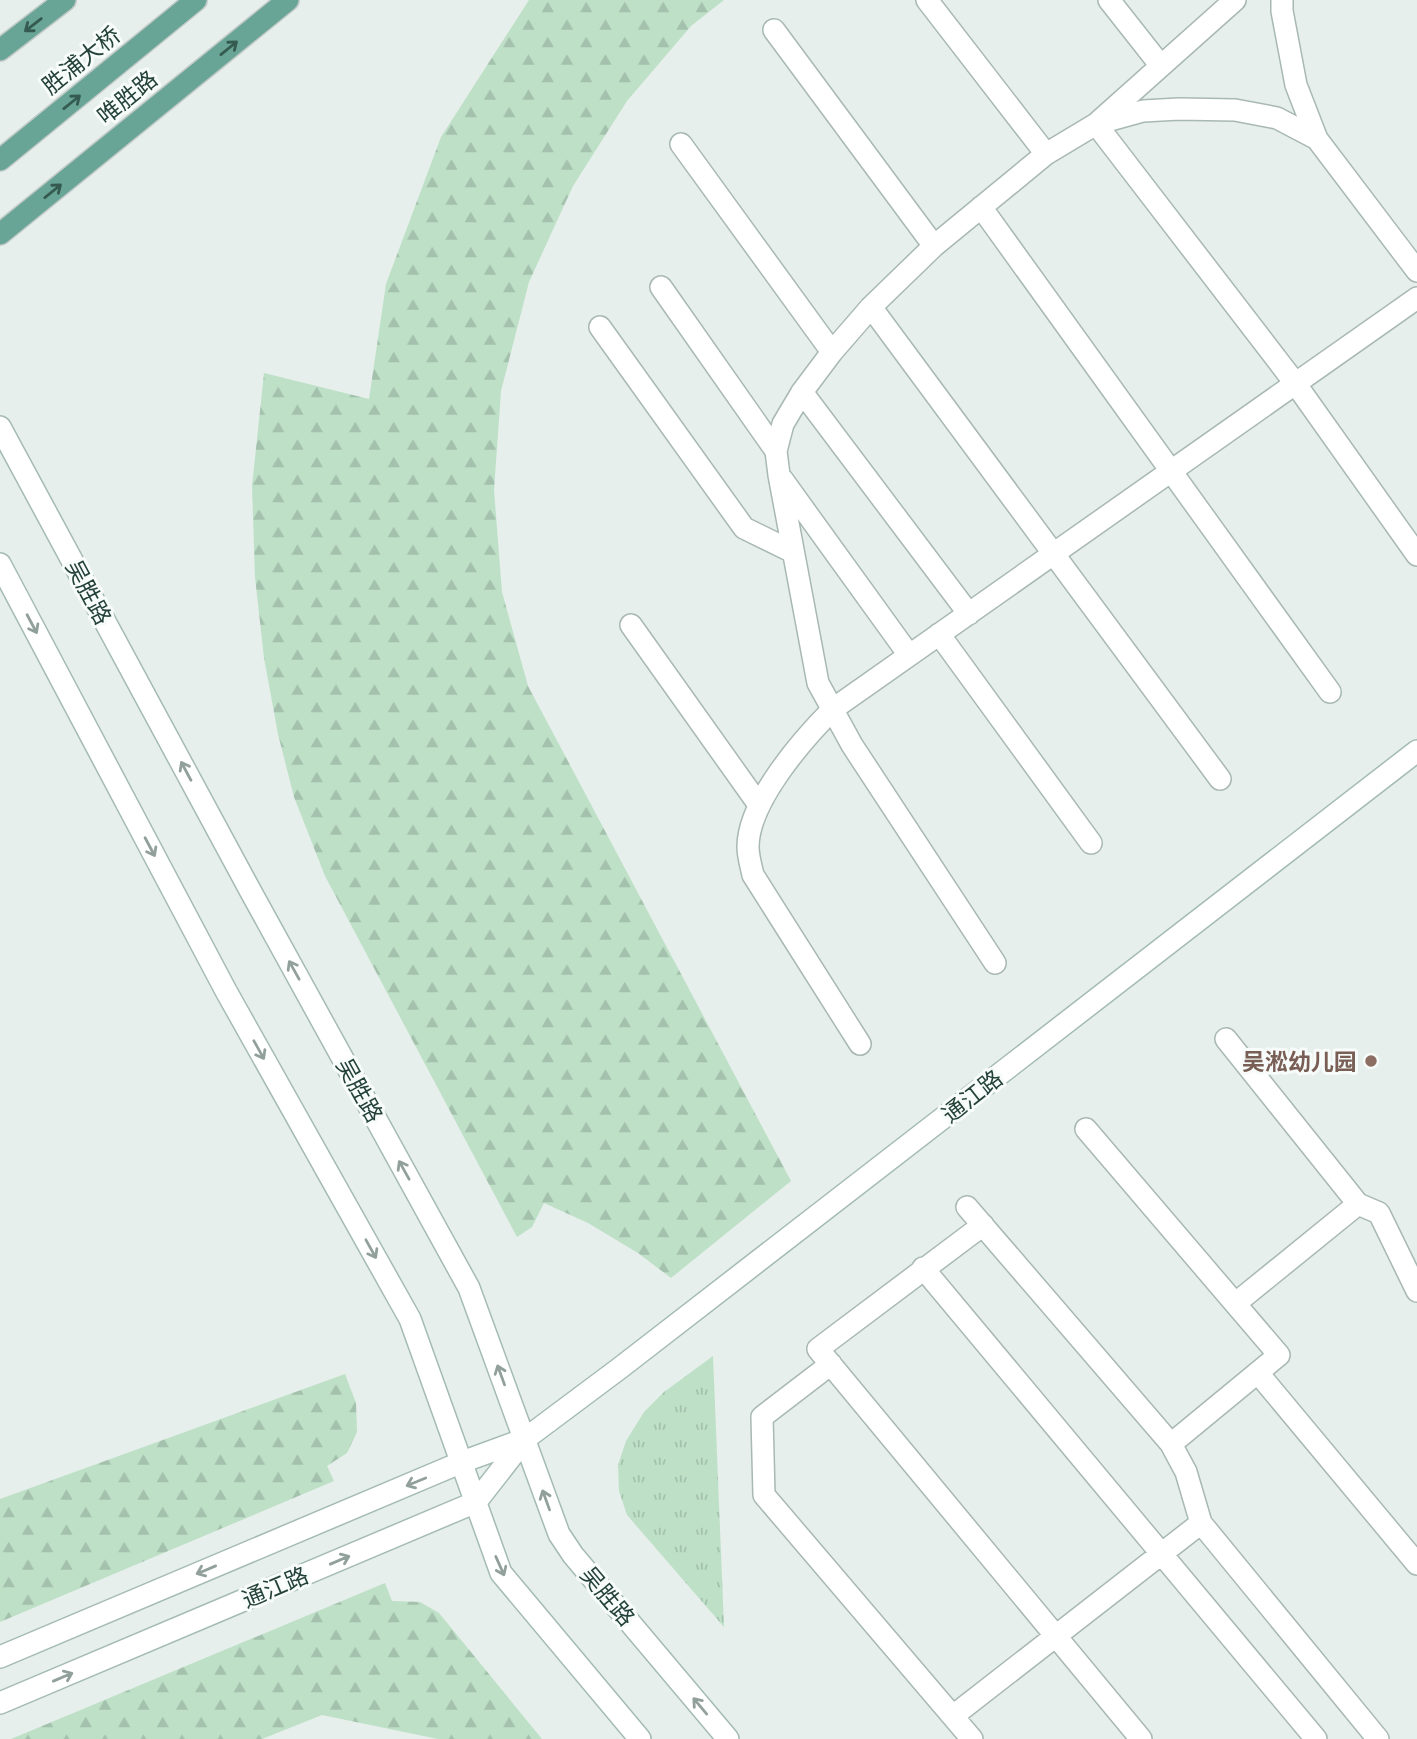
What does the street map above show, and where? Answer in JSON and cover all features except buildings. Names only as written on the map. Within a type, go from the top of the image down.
[{"type":"main road","points":[[0,50],[65,0]]},
{"type":"main road","name":"胜浦大桥","points":[[0,160],[196,0]]},
{"type":"main road","name":"唯胜路","points":[[0,234],[288,0]]},
{"type":"street","points":[[927,0],[1046,154]]},
{"type":"street","points":[[1109,0],[1161,66]]},
{"type":"street","points":[[995,963],[852,745],[818,683],[776,451],[783,424],[832,352],[872,307],[934,246],[1046,154],[1096,124],[1236,0]]},
{"type":"street","points":[[1282,0],[1296,85],[1317,139],[1417,271]]},
{"type":"street","points":[[774,30],[934,246]]},
{"type":"street","points":[[1096,124],[1143,111],[1179,108],[1235,110],[1277,118],[1317,139]]},
{"type":"street","points":[[1096,124],[1295,383],[1417,555]]},
{"type":"street","points":[[681,144],[832,352]]},
{"type":"street","points":[[981,207],[1330,692]]},
{"type":"street","points":[[661,287],[776,451]]},
{"type":"street","points":[[860,1044],[753,875],[748,848],[751,824],[759,805],[780,772],[814,728],[833,709],[1417,298]]},
{"type":"street","points":[[872,307],[1220,779]]},
{"type":"street","points":[[600,327],[744,528],[793,552]]},
{"type":"street","points":[[803,392],[969,614]]},
{"type":"street","name":"吴胜路","points":[[0,428],[469,1288],[559,1535],[728,1739]]},
{"type":"street","points":[[779,475],[909,655]]},
{"type":"street","points":[[0,564],[226,991],[411,1320],[501,1573],[640,1739]]},
{"type":"street","points":[[631,625],[759,805]]},
{"type":"street","points":[[939,635],[1091,844]]},
{"type":"street","name":"通江路","points":[[0,1703],[476,1502],[525,1439],[642,1352],[1417,751]]},
{"type":"street","points":[[1226,1039],[1358,1204],[1379,1213],[1417,1291]]},
{"type":"street","points":[[1086,1129],[1279,1355],[1171,1444]]},
{"type":"street","points":[[1236,1303],[1358,1204]]},
{"type":"street","points":[[967,1207],[1171,1444],[1186,1472],[1201,1523],[1378,1739]]},
{"type":"street","points":[[982,1225],[818,1349],[1141,1739]]},
{"type":"street","points":[[923,1268],[1316,1739]]},
{"type":"street","points":[[831,1364],[762,1417],[764,1495],[972,1739]]},
{"type":"street","points":[[1258,1373],[1417,1564]]},
{"type":"street","name":"通江路","points":[[0,1657],[462,1462],[525,1439]]},
{"type":"street","points":[[953,1716],[1201,1523]]},
{"type":"green space","points":[[529,0],[724,0],[691,26],[627,101],[573,186],[529,282],[501,391],[494,490],[502,592],[528,686],[791,1181],[671,1278],[638,1253],[588,1223],[544,1203],[532,1227],[517,1237],[325,876],[294,797],[278,734],[264,658],[255,577],[252,486],[264,373],[369,399],[386,284],[441,137]]},
{"type":"green space","points":[[713,1356],[724,1627],[627,1515],[619,1491],[618,1465],[626,1441],[644,1412],[664,1392]]},
{"type":"green space","points":[[345,1374],[356,1403],[357,1432],[347,1453],[327,1466],[334,1481],[0,1622],[0,1499]]},
{"type":"green space","points":[[385,1583],[392,1601],[420,1602],[439,1613],[542,1739],[438,1739],[322,1715],[262,1739],[11,1739]]},
{"type":"place","name":"吴淞幼儿园","points":[[1371,1061]]}]
